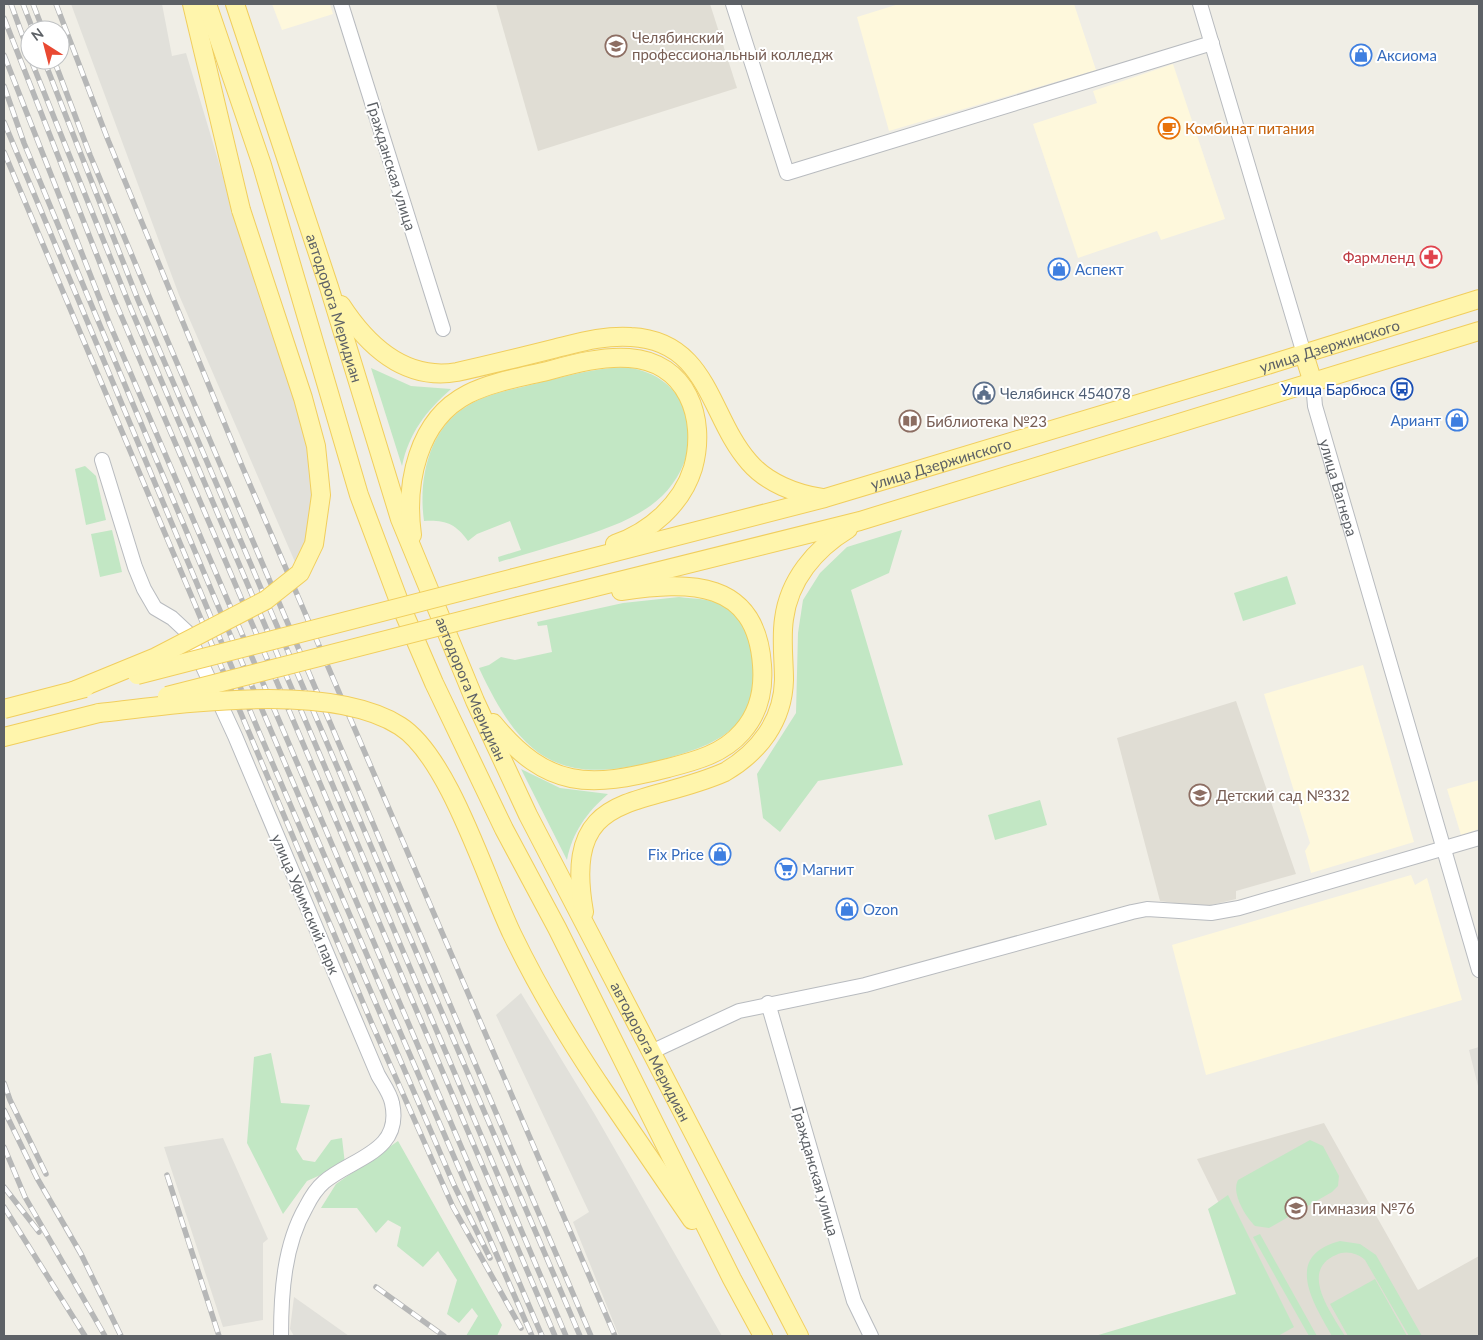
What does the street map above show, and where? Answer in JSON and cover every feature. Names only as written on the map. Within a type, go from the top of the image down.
[{"type":"main road","points":[[73,691],[156,657],[266,600],[300,573],[314,544],[321,495],[316,446],[303,398],[241,210],[192,4]]},
{"type":"main road","name":"автодорога Меридиан","points":[[207,4],[262,165],[359,495],[400,604],[434,683],[504,829],[557,928],[732,1279],[763,1336]]},
{"type":"main road","name":"автодорога Меридиан","points":[[235,4],[329,287],[400,519],[475,702],[528,815],[799,1336]]},
{"type":"main road","points":[[329,287],[352,323],[382,354],[408,368],[431,374],[457,372],[616,336],[640,338],[662,344],[681,356],[701,378],[740,451],[752,466],[774,482],[793,491],[826,498]]},
{"type":"main road","name":"улица Дзержинского","points":[[514,578],[826,498],[1304,354],[1479,299]]},
{"type":"main road","name":"улица Дзержинского","points":[[519,606],[860,521],[1060,458],[1313,383],[1479,331]]},
{"type":"main road","name":"улица Вагнера","points":[[1304,354],[1313,383]]},
{"type":"main road","points":[[4,709],[514,578],[626,540],[650,527],[674,503],[692,472],[699,431],[694,409],[688,396],[669,373],[661,368],[638,359],[614,358],[597,360],[483,388],[455,402],[431,426],[423,441],[413,473],[410,507],[416,561]]},
{"type":"main road","points":[[587,928],[579,873],[581,853],[590,831],[600,818],[621,806],[725,772],[740,764],[763,740],[771,727],[782,699],[784,619],[794,586],[804,568],[822,546],[860,521]]},
{"type":"main road","points":[[4,737],[519,606],[652,586],[678,585],[713,590],[728,596],[740,606],[752,623],[761,652],[762,686],[759,702],[752,718],[742,732],[731,743],[716,752],[674,767],[640,775],[600,781],[566,778],[551,773],[530,760],[508,742],[475,702]]},
{"type":"main road","points":[[99,713],[205,700],[306,702],[357,708],[388,719],[406,730],[426,750],[451,793],[526,960],[568,1035],[599,1084],[732,1279]]},
{"type":"street","name":"Гражданская улица","points":[[341,4],[443,329]]},
{"type":"street","points":[[733,4],[787,173],[1212,43]]},
{"type":"street","name":"улица Вагнера","points":[[1200,4],[1304,354]]},
{"type":"street","name":"улица Вагнера","points":[[1313,383],[1315,406],[1479,970]]},
{"type":"street","name":"улица Уфимский парк","points":[[102,460],[135,567],[144,589],[155,608],[172,618],[187,632],[235,736],[378,1075],[392,1101],[394,1117],[392,1130],[382,1145],[324,1182],[306,1205],[294,1230],[284,1274],[281,1336]]},
{"type":"street","points":[[651,1052],[740,1010],[768,1003],[787,1002],[865,986],[1132,912],[1147,909],[1211,913],[1239,908],[1479,838]]},
{"type":"street","name":"Гражданская улица","points":[[768,1003],[854,1301],[871,1336]]},
{"type":"shaded area","points":[[71,4],[162,4],[172,56],[186,53],[234,213],[294,392],[313,462],[315,501],[305,555],[295,562],[179,295]]},
{"type":"shaded area","points":[[272,4],[330,4],[333,14],[282,30]]},
{"type":"shaded area","name":"Челябинский профессиональный колледж","points":[[496,4],[710,4],[737,88],[538,151]]},
{"type":"shaded area","points":[[899,4],[1074,4],[1096,70],[889,131],[857,17]]},
{"type":"shaded area","points":[[1173,64],[1225,219],[1161,240],[1157,231],[1078,258],[1033,124],[1097,103],[1093,91]]},
{"type":"shaded area","points":[[1363,665],[1414,842],[1311,873],[1305,851],[1310,843],[1264,694]]},
{"type":"shaded area","name":"Детский cад №332","points":[[1236,701],[1296,874],[1236,891],[1236,899],[1203,907],[1160,901],[1117,738]]},
{"type":"shaded area","points":[[1479,780],[1479,829],[1461,835],[1447,789]]},
{"type":"shaded area","points":[[1411,875],[1415,885],[1427,878],[1462,1000],[1206,1075],[1172,945]]},
{"type":"shaded area","points":[[521,993],[594,1113],[722,1336],[619,1336],[573,1222],[589,1212],[496,1015]]},
{"type":"shaded area","points":[[1479,1047],[1479,1090],[1469,1050]]},
{"type":"shaded area","name":"Гимназия №76","points":[[1324,1123],[1418,1290],[1479,1256],[1479,1336],[1152,1336],[1269,1304],[1197,1159]]},
{"type":"shaded area","points":[[223,1138],[268,1239],[263,1243],[263,1320],[223,1327],[164,1147]]},
{"type":"shaded area","points":[[294,1297],[349,1336],[294,1336],[290,1329]]},
{"type":"green space","points":[[624,367],[644,371],[661,380],[681,401],[687,417],[688,444],[684,463],[676,479],[652,505],[622,522],[606,528],[499,562],[498,557],[521,550],[510,521],[477,534],[468,541],[454,526],[438,521],[424,521],[423,488],[429,456],[444,427],[455,415],[485,397],[581,373]]},
{"type":"green space","points":[[371,368],[411,386],[451,389],[426,414],[420,423],[409,443],[402,466]]},
{"type":"green space","points":[[85,466],[96,476],[106,520],[86,525],[75,469]]},
{"type":"green space","points":[[112,530],[122,572],[100,577],[91,534]]},
{"type":"green space","points":[[902,530],[889,573],[851,590],[903,765],[818,781],[780,832],[763,818],[757,774],[796,713],[798,633],[803,600],[820,573],[847,547]]},
{"type":"green space","points":[[1287,576],[1296,604],[1243,621],[1234,593]]},
{"type":"green space","points":[[679,597],[710,601],[727,608],[737,618],[745,631],[751,645],[754,661],[752,693],[748,707],[741,719],[726,734],[688,752],[632,766],[601,770],[574,768],[551,760],[531,747],[513,727],[496,701],[479,668],[489,665],[501,657],[515,660],[552,652],[547,625],[538,626],[537,622],[623,603]]},
{"type":"green space","points":[[521,769],[560,788],[608,794],[593,808],[577,832],[567,860]]},
{"type":"green space","points":[[1040,800],[1047,825],[995,840],[988,815]]},
{"type":"green space","points":[[271,1053],[281,1103],[310,1105],[296,1149],[303,1160],[315,1162],[331,1140],[342,1138],[345,1164],[307,1181],[283,1214],[247,1143],[254,1057]]},
{"type":"green space","points":[[1310,1140],[1323,1146],[1339,1176],[1338,1186],[1332,1192],[1269,1228],[1255,1226],[1240,1204],[1236,1191],[1238,1180]]},
{"type":"green space","points":[[398,1141],[502,1325],[497,1336],[466,1336],[478,1316],[472,1308],[459,1323],[447,1314],[457,1280],[438,1251],[423,1267],[397,1246],[401,1227],[388,1220],[376,1233],[357,1208],[321,1208],[336,1184]]},
{"type":"green space","points":[[1228,1195],[1294,1327],[1278,1336],[1095,1336],[1236,1294],[1208,1209]]},
{"type":"green space","points":[[1260,1234],[1317,1336],[1309,1336],[1253,1237]]},
{"type":"green space","points":[[1340,1241],[1360,1244],[1376,1255],[1422,1336],[1409,1336],[1365,1260],[1355,1254],[1340,1253],[1325,1262],[1320,1271],[1319,1282],[1322,1294],[1345,1336],[1332,1336],[1311,1296],[1307,1269],[1312,1258],[1322,1248]]},
{"type":"green space","points":[[1375,1279],[1407,1336],[1348,1336],[1330,1304]]},
{"type":"railway","points":[[11,4],[20,29]]},
{"type":"railway","points":[[23,4],[29,20]]},
{"type":"railway","points":[[33,4],[39,20]]},
{"type":"railway","points":[[56,4],[108,140],[242,466],[615,1336]]},
{"type":"railway","points":[[4,18],[114,299],[555,1336]]},
{"type":"railway","points":[[4,55],[110,325],[542,1336]]},
{"type":"railway","points":[[35,70],[131,309],[566,1336]]},
{"type":"railway","points":[[48,70],[138,300],[580,1336]]},
{"type":"railway","points":[[58,70],[90,155],[166,337],[591,1336]]},
{"type":"railway","points":[[4,86],[24,143],[212,592],[532,1336]]},
{"type":"railway","points":[[4,122],[259,732],[454,1185],[490,1258]]},
{"type":"railway","points":[[4,152],[372,1024],[453,1207],[521,1328]]},
{"type":"railway","points":[[4,1083],[10,1100],[46,1174]]},
{"type":"railway","points":[[4,1110],[37,1178],[81,1254],[121,1336]]},
{"type":"railway","points":[[4,1147],[25,1197],[105,1336]]},
{"type":"railway","points":[[167,1175],[219,1336]]},
{"type":"railway","points":[[4,1187],[39,1232]]},
{"type":"railway","points":[[4,1207],[85,1336]]},
{"type":"railway","points":[[376,1287],[444,1336]]},
{"type":"place","name":"Челябинский профессиональный колледж","points":[[616,46]]},
{"type":"place","name":"Аксиома","points":[[1361,55]]},
{"type":"place","name":"Комбинат питания","points":[[1169,128]]},
{"type":"place","name":"Фармленд","points":[[1431,257]]},
{"type":"place","name":"Аспект","points":[[1059,269]]},
{"type":"place","name":"Улица Барбюса","points":[[1402,389]]},
{"type":"place","name":"Челябинск 454078","points":[[984,393]]},
{"type":"place","name":"Ариант","points":[[1457,420]]},
{"type":"place","name":"Библиотека №23","points":[[910,421]]},
{"type":"place","name":"Детский cад №332","points":[[1200,795]]},
{"type":"place","name":"Fix Price","points":[[720,854]]},
{"type":"place","name":"Магнит","points":[[786,869]]},
{"type":"place","name":"Ozon","points":[[847,909]]},
{"type":"place","name":"Гимназия №76","points":[[1296,1208]]}]
